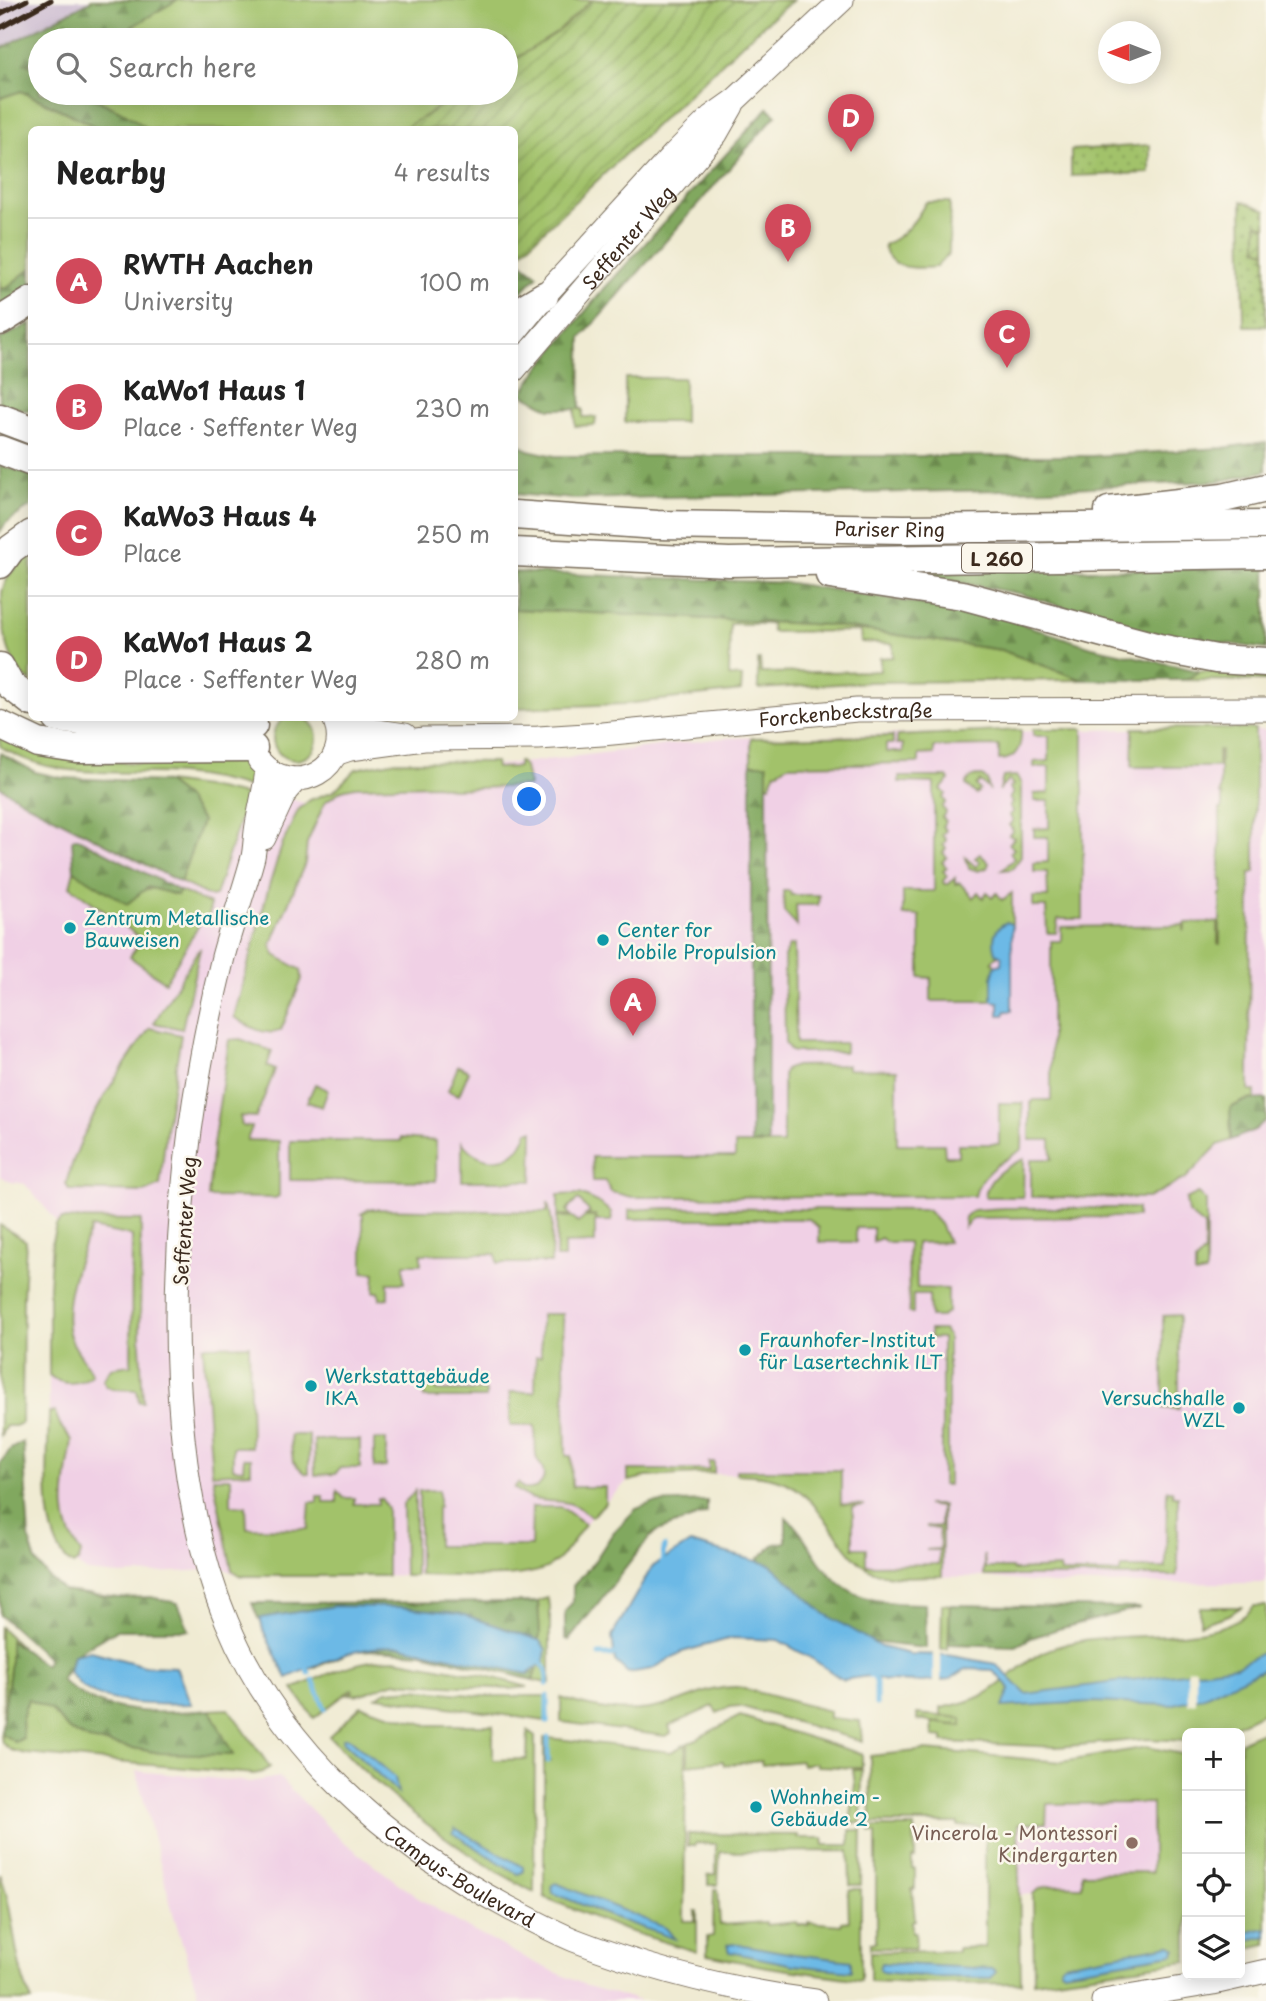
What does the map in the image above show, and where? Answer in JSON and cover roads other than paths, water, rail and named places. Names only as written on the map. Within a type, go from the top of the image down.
[{"type":"highway","points":[[518,312],[544,296]]},
{"type":"highway","points":[[0,321],[28,304]]},
{"type":"highway","points":[[0,418],[28,428]]},
{"type":"highway","points":[[0,450],[28,460]]},
{"type":"highway","points":[[904,529],[1123,510],[1223,498],[1266,488]]},
{"type":"highway","name":"Pariser Ring","points":[[518,515],[657,525],[904,529],[1266,526]]},
{"type":"highway","points":[[0,564],[10,549],[28,537]]},
{"type":"highway","name":"Pariser Ring","points":[[518,552],[729,562],[1266,554]]},
{"type":"highway","points":[[729,562],[886,582],[962,596],[1159,648],[1216,659],[1266,662]]},
{"type":"highway","points":[[0,667],[10,685],[28,699]]},
{"type":"highway","points":[[79,721],[258,740]]},
{"type":"highway","points":[[0,725],[38,743],[77,748],[258,740]]},
{"type":"street","name":"Seffenter Weg","points":[[518,328],[544,296],[710,117],[735,100],[842,0]]},
{"type":"street","name":"Seffenter Weg","points":[[518,365],[716,134],[735,100]]},
{"type":"street","name":"Forckenbeckstraße","points":[[335,754],[350,748],[424,738],[538,738],[602,734],[857,710],[1266,709]]},
{"type":"street","points":[[258,740],[280,778],[296,780],[312,777],[326,768],[335,754],[339,738],[335,721]]},
{"type":"street","name":"Forckenbeckstraße","points":[[337,721],[349,727],[424,738]]},
{"type":"street","name":"Seffenter Weg","points":[[216,1594],[202,1551],[194,1512],[182,1415],[178,1328],[182,1207],[190,1132],[205,1037],[235,913],[254,852],[258,740]]},
{"type":"street","name":"Seffenter Weg","points":[[254,852],[268,832],[286,791],[296,780]]},
{"type":"street","name":"Campus-Boulevard","points":[[216,1594],[235,1640],[260,1685],[301,1745],[368,1813],[430,1860],[488,1896],[570,1939],[685,1977],[815,2001]]},
{"type":"street","points":[[1103,2001],[1213,1983],[1266,1971]]},
{"type":"water","points":[[1007,922],[1012,925],[1012,1011],[999,1015],[999,1002],[992,1001],[992,978],[995,966],[1001,964],[1002,956],[996,953],[994,939],[996,931]]},
{"type":"water","points":[[690,1543],[771,1565],[825,1614],[881,1647],[909,1654],[947,1655],[996,1664],[1026,1694],[1236,1666],[1266,1651],[1266,1668],[1202,1697],[1170,1705],[1092,1702],[1003,1707],[1010,1688],[992,1670],[966,1669],[950,1679],[923,1682],[886,1681],[868,1676],[843,1680],[778,1640],[732,1638],[682,1652],[652,1669],[628,1673],[615,1661],[612,1636],[652,1567]]},
{"type":"water","points":[[335,1606],[401,1607],[459,1613],[541,1641],[546,1650],[544,1662],[528,1674],[401,1646],[370,1648],[342,1655],[287,1678],[263,1630],[260,1618]]},
{"type":"water","points":[[91,1651],[145,1666],[176,1667],[191,1704],[136,1703],[95,1694],[82,1686],[69,1672],[73,1655]]},
{"type":"water","points":[[343,1738],[349,1738],[395,1777],[398,1793],[343,1741]]},
{"type":"water","points":[[455,1828],[523,1867],[523,1872],[518,1874],[453,1833]]},
{"type":"water","points":[[556,1883],[666,1928],[675,1939],[553,1893],[552,1885]]},
{"type":"water","points":[[1266,1928],[1266,1936],[1245,1941],[1245,1933]]},
{"type":"water","points":[[732,1943],[851,1961],[851,1971],[794,1965],[729,1952],[727,1945]]},
{"type":"water","points":[[1170,1945],[1176,1949],[1173,1954],[1064,1972],[1060,1969],[1063,1964]]},
{"type":"water","points":[[881,1963],[994,1969],[996,1972],[991,1978],[930,1977],[882,1972],[879,1969]]},
{"type":"waterway","points":[[662,1565],[664,1547]]},
{"type":"waterway","points":[[599,1655],[618,1653]]},
{"type":"waterway","points":[[538,1659],[547,1670],[547,1684]]},
{"type":"waterway","points":[[304,1663],[309,1673]]},
{"type":"waterway","points":[[870,1676],[873,1676],[876,1682],[876,1704]]},
{"type":"waterway","points":[[313,1680],[325,1709]]},
{"type":"waterway","points":[[547,1696],[547,1722]]},
{"type":"waterway","points":[[548,1738],[548,1761]]},
{"type":"railway","points":[[0,14],[27,0]]},
{"type":"railway","points":[[0,28],[51,0]]},
{"type":"place","name":"KaWo1 Haus 2","points":[[851,152]]},
{"type":"place","name":"KaWo1 Haus 1","points":[[788,262]]},
{"type":"place","name":"KaWo3 Haus 4","points":[[1007,368]]},
{"type":"place","name":"Zentrum Metallische Bauweisen","points":[[70,928]]},
{"type":"place","name":"Center for Mobile Propulsion","points":[[603,940]]},
{"type":"place","name":"RWTH Aachen","points":[[633,1036]]},
{"type":"place","name":"Fraunhofer-Institut für Lasertechnik ILT","points":[[745,1350]]},
{"type":"place","name":"Werkstattgebäude IKA","points":[[311,1386]]},
{"type":"place","name":"Versuchshalle WZL","points":[[1239,1408]]},
{"type":"place","name":"Wohnheim - Gebäude 2","points":[[756,1807]]},
{"type":"place","name":"Vincerola - Montessori Kindergarten","points":[[1132,1843]]}]
